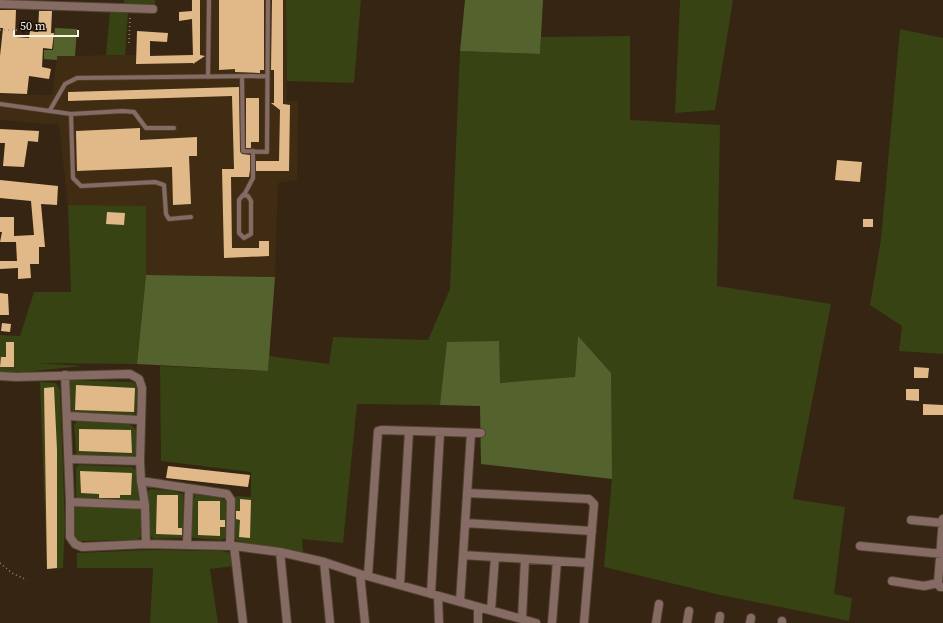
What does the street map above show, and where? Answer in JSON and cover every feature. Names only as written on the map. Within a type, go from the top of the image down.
[{"type":"street","points":[[0,4],[153,9]]},
{"type":"street","points":[[0,376],[16,378],[65,375],[130,374],[139,379],[142,388],[140,461],[141,481],[145,505],[146,544]]},
{"type":"street","points":[[65,375],[68,416],[70,537],[78,546],[187,544],[232,546],[280,552],[324,562],[364,575],[491,610],[511,620],[522,619],[536,623]]},
{"type":"street","points":[[68,416],[140,420]]},
{"type":"street","points":[[365,623],[364,575],[377,433],[382,430],[481,434]]},
{"type":"street","points":[[400,585],[409,431]]},
{"type":"street","points":[[439,623],[435,595],[440,432]]},
{"type":"street","points":[[460,602],[471,433]]},
{"type":"street","points":[[69,459],[140,461]]},
{"type":"street","points":[[141,481],[225,493],[229,496],[231,500],[232,546],[243,623]]},
{"type":"street","points":[[187,544],[189,489]]},
{"type":"street","points":[[467,493],[589,499],[594,504],[584,623]]},
{"type":"street","points":[[70,502],[145,505]]},
{"type":"street","points":[[892,581],[924,586],[940,585],[943,519]]},
{"type":"street","points":[[911,520],[943,523]]},
{"type":"street","points":[[465,523],[592,531]]},
{"type":"street","points":[[860,546],[942,554]]},
{"type":"street","points":[[280,552],[288,623]]},
{"type":"street","points":[[463,555],[589,563]]},
{"type":"street","points":[[491,610],[495,557]]},
{"type":"street","points":[[522,619],[525,559]]},
{"type":"street","points":[[552,623],[557,561]]},
{"type":"street","points":[[324,562],[330,623]]},
{"type":"street","points":[[656,623],[659,604]]},
{"type":"street","points":[[478,607],[478,623]]},
{"type":"street","points":[[687,623],[689,611]]},
{"type":"lane","points":[[208,77],[209,0]]},
{"type":"lane","points":[[242,77],[243,151],[267,152],[268,0]]},
{"type":"lane","points":[[50,110],[65,84],[77,78],[267,76]]},
{"type":"lane","points":[[0,104],[71,114],[123,111],[134,112],[146,128],[174,128]]},
{"type":"lane","points":[[71,114],[73,178],[76,183],[81,186],[155,182],[164,185],[166,214],[169,218],[191,218]]},
{"type":"lane","points":[[244,195],[250,197],[251,201],[251,234],[244,238],[239,233],[239,200],[244,195],[253,178],[253,151]]},
{"type":"path","points":[[129,43],[131,8]]},
{"type":"path","points":[[0,30],[26,30]]},
{"type":"path","points":[[0,563],[12,573],[27,580]]},
{"type":"shaded area","points":[[191,0],[286,0],[287,101],[298,101],[297,180],[278,183],[275,277],[146,275],[146,207],[68,205],[59,125],[0,120],[0,94],[52,95],[57,56],[192,54]]},
{"type":"green space","points":[[124,0],[155,0],[155,6],[124,5]]},
{"type":"green space","points":[[286,0],[361,0],[354,83],[287,81]]},
{"type":"green space","points":[[465,0],[543,0],[540,54],[460,51]]},
{"type":"green space","points":[[680,0],[733,0],[715,110],[675,113]]},
{"type":"green space","points":[[110,11],[128,12],[125,55],[106,55]]},
{"type":"green space","points":[[55,28],[77,29],[75,56],[57,56],[57,60],[44,59],[44,50],[53,50]]},
{"type":"green space","points":[[900,29],[943,38],[943,354],[899,351],[902,326],[870,305],[881,239]]},
{"type":"green space","points":[[630,36],[630,120],[720,125],[717,286],[831,304],[793,499],[845,507],[834,594],[852,598],[849,621],[716,594],[604,567],[612,479],[578,336],[575,378],[500,383],[440,405],[357,404],[343,543],[302,539],[303,553],[237,541],[234,538],[234,498],[237,496],[251,497],[251,472],[161,461],[160,366],[268,371],[269,356],[329,364],[333,337],[428,340],[450,289],[460,51],[540,54],[541,37]]},
{"type":"green space","points":[[68,205],[146,206],[146,275],[137,364],[38,363],[83,366],[15,373],[0,371],[0,335],[20,336],[34,292],[71,292]]},
{"type":"green space","points":[[146,275],[275,277],[268,371],[137,364]]},
{"type":"green space","points":[[578,336],[611,373],[612,479],[481,464],[480,406],[440,405],[447,342],[499,341],[500,383],[575,377]]},
{"type":"green space","points":[[69,380],[133,382],[138,386],[136,412],[133,415],[72,413]]},
{"type":"green space","points":[[40,382],[56,383],[60,390],[65,524],[63,568],[47,569]]},
{"type":"green space","points":[[77,421],[129,424],[136,429],[136,453],[132,458],[82,456],[76,454],[74,425]]},
{"type":"green space","points":[[79,465],[132,467],[136,470],[140,498],[139,501],[79,499],[76,496],[76,467]]},
{"type":"green space","points":[[151,489],[173,491],[183,494],[184,534],[182,538],[154,539],[151,536],[147,495],[148,491]]},
{"type":"green space","points":[[196,495],[217,496],[226,501],[226,533],[225,538],[222,540],[194,538],[191,536],[192,502]]},
{"type":"green space","points":[[75,507],[137,509],[141,511],[143,535],[137,540],[79,541],[74,536]]},
{"type":"green space","points":[[150,550],[222,551],[230,553],[233,566],[210,569],[218,623],[150,623],[153,568],[77,568],[77,553]]},
{"type":"building","points":[[192,0],[200,0],[200,55],[205,56],[193,64],[136,64],[137,31],[168,33],[167,42],[150,41],[150,56],[193,55],[192,19],[179,21],[179,12],[192,11]]},
{"type":"building","points":[[219,0],[264,0],[264,70],[260,70],[260,73],[235,72],[235,69],[219,70]]},
{"type":"building","points":[[272,0],[283,0],[283,104],[290,105],[289,171],[256,171],[256,161],[279,161],[280,110],[271,103],[274,103],[274,70],[271,70]]},
{"type":"building","points":[[0,10],[16,10],[15,37],[29,38],[30,31],[38,32],[39,11],[52,11],[51,33],[54,33],[52,49],[43,48],[42,67],[51,69],[49,79],[29,76],[27,94],[0,93],[0,56],[3,28],[0,28]]},
{"type":"building","points":[[239,87],[240,151],[242,154],[250,155],[250,170],[249,177],[231,177],[232,248],[259,248],[259,241],[269,241],[269,256],[224,258],[222,169],[234,169],[232,96],[68,101],[68,92]]},
{"type":"building","points":[[246,98],[259,98],[259,142],[251,142],[251,148],[246,148]]},
{"type":"building","points":[[140,128],[140,140],[197,137],[197,156],[189,156],[191,204],[173,205],[172,167],[77,171],[76,131]]},
{"type":"building","points":[[0,129],[39,131],[38,142],[28,141],[24,167],[3,166],[5,143],[0,143]]},
{"type":"building","points":[[837,160],[862,162],[860,182],[835,180]]},
{"type":"building","points":[[0,180],[58,186],[57,205],[41,204],[45,247],[39,247],[39,264],[30,264],[31,278],[18,279],[18,268],[0,269],[0,261],[17,261],[16,242],[0,242],[2,232],[0,232],[0,217],[14,217],[14,236],[34,235],[31,201],[0,198]]},
{"type":"building","points":[[107,212],[125,213],[124,225],[106,224]]},
{"type":"building","points":[[863,219],[873,219],[873,227],[863,227]]},
{"type":"building","points":[[0,293],[8,294],[9,315],[0,315]]},
{"type":"building","points":[[2,323],[11,324],[10,332],[1,331]]},
{"type":"building","points":[[6,342],[14,342],[14,367],[0,367],[1,357],[6,357]]},
{"type":"building","points":[[914,367],[929,368],[928,378],[914,378]]},
{"type":"building","points":[[76,385],[135,388],[134,412],[75,410]]},
{"type":"building","points":[[54,387],[57,450],[57,568],[47,569],[44,388]]},
{"type":"building","points":[[906,389],[919,389],[919,401],[906,400]]},
{"type":"building","points":[[923,404],[943,405],[943,415],[923,415]]},
{"type":"building","points":[[79,429],[131,430],[132,453],[79,451]]},
{"type":"building","points":[[168,466],[250,475],[248,487],[166,478]]},
{"type":"building","points":[[80,471],[132,473],[131,495],[120,495],[120,498],[99,498],[99,494],[81,493]]},
{"type":"building","points":[[157,495],[178,495],[178,528],[182,528],[182,535],[156,534]]},
{"type":"building","points":[[240,499],[251,500],[250,538],[239,537],[240,520],[236,519],[236,511],[240,511]]},
{"type":"building","points":[[198,501],[220,501],[220,520],[225,520],[225,527],[220,527],[220,536],[198,535]]}]
